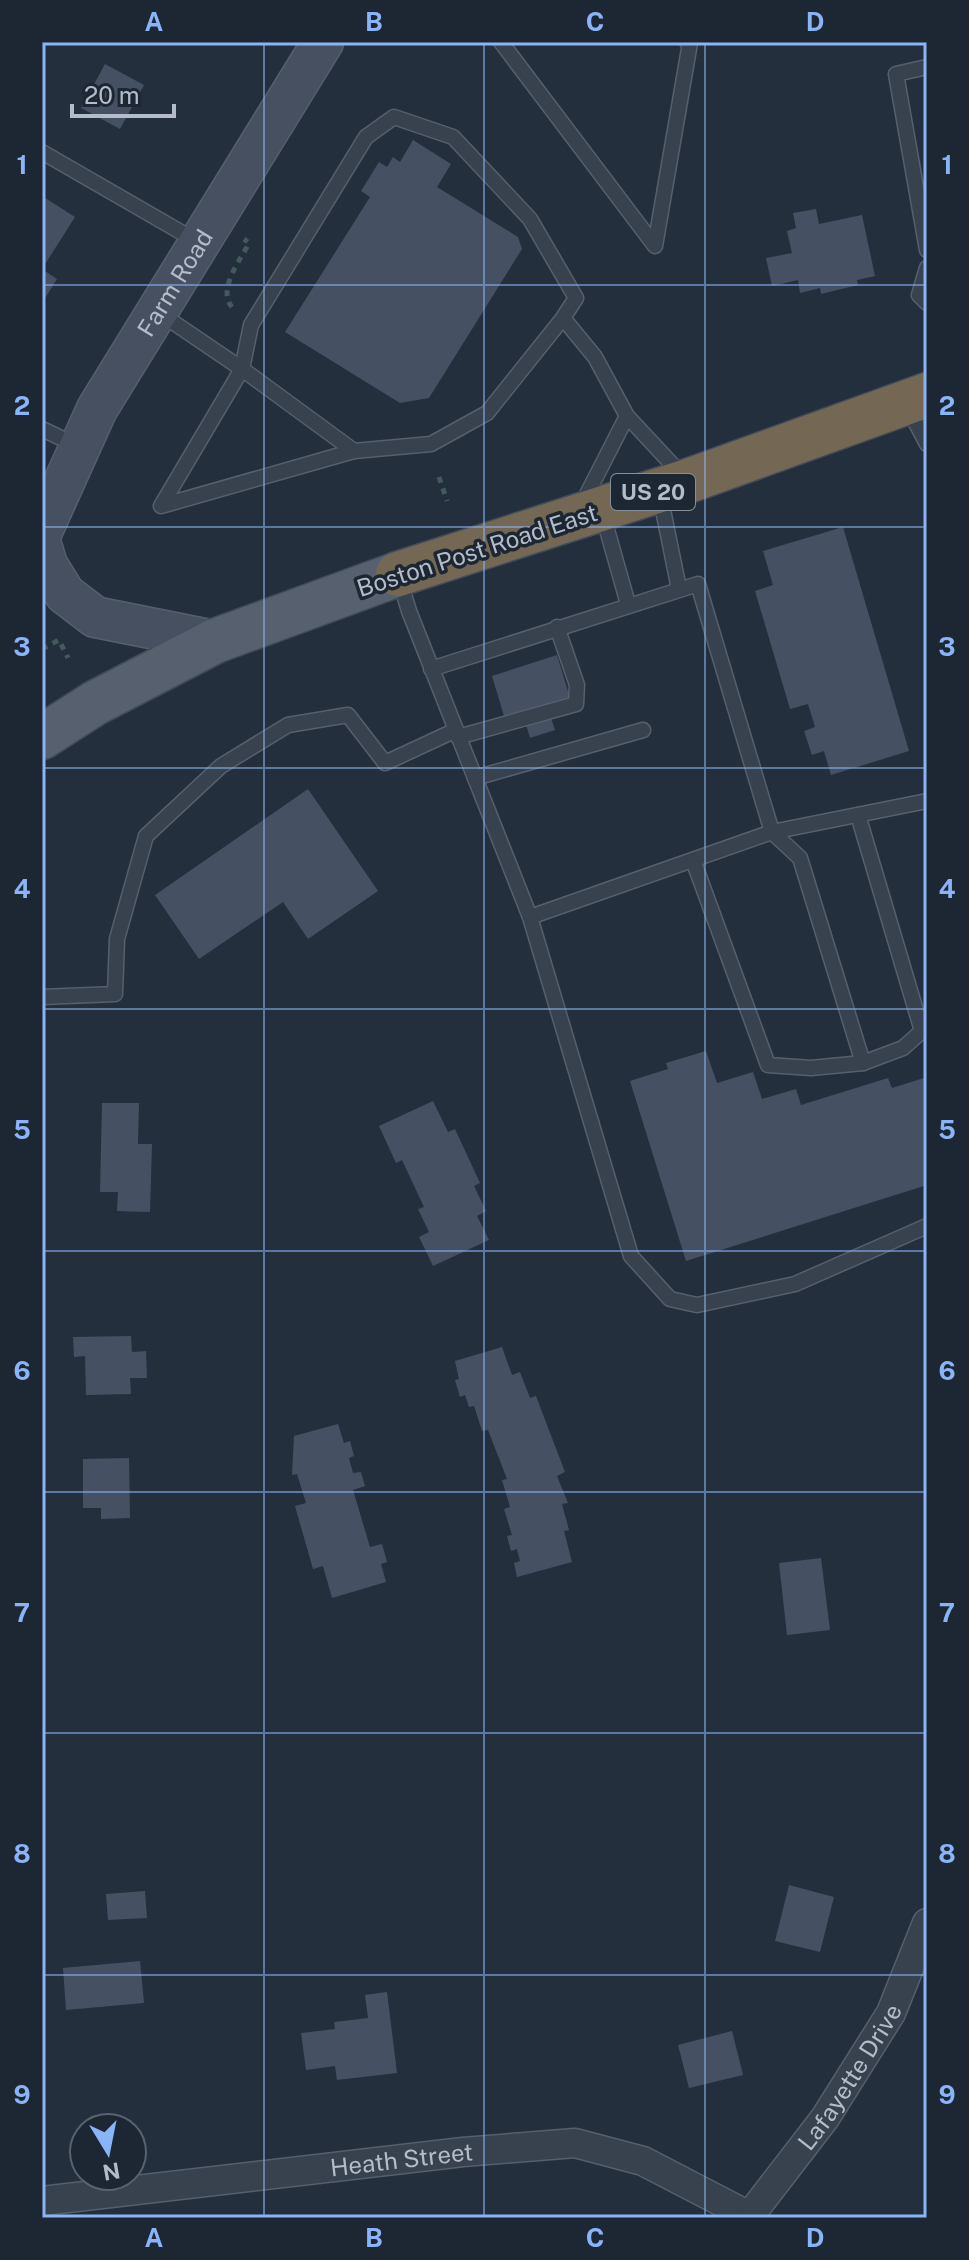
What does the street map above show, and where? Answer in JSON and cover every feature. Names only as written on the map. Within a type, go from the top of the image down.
[{"type":"highway","name":"Boston Post Road East","points":[[398,574],[674,485],[916,398]]},
{"type":"main road","name":"Boston Post Road East","points":[[42,737],[95,703],[215,641],[398,574]]},
{"type":"street","name":"Farm Road","points":[[42,531],[97,409],[323,42]]},
{"type":"street","points":[[42,548],[47,565],[65,594],[95,617],[215,641]]},
{"type":"street","name":"Lafayette Drive","points":[[748,2217],[825,2118],[891,2013],[927,1923]]},
{"type":"street","name":"Heath Street","points":[[42,2201],[463,2152],[575,2143],[643,2161],[748,2217]]},
{"type":"lane","points":[[501,42],[655,246],[690,43],[687,42]]},
{"type":"lane","points":[[927,67],[896,74],[927,250]]},
{"type":"lane","points":[[394,117],[453,137],[530,219],[576,298],[563,318],[487,413],[431,444],[354,451],[161,506],[242,369],[251,325],[366,137],[394,117]]},
{"type":"lane","points":[[42,152],[198,242]]},
{"type":"lane","points":[[927,268],[919,295],[927,303]]},
{"type":"lane","points":[[158,312],[354,451]]},
{"type":"lane","points":[[563,318],[595,357],[627,416],[674,485],[679,589]]},
{"type":"lane","points":[[916,398],[927,444]]},
{"type":"lane","points":[[627,416],[588,513],[628,604]]},
{"type":"lane","points":[[42,429],[78,446]]},
{"type":"lane","points":[[398,574],[431,669],[530,917],[631,1256],[670,1299],[697,1305],[795,1284],[927,1226]]},
{"type":"lane","points":[[431,669],[698,584],[772,832],[800,858],[863,1063]]},
{"type":"lane","points":[[42,997],[115,994],[117,939],[146,836],[221,766],[288,725],[348,715],[385,763],[457,733],[576,704],[577,685],[557,627]]},
{"type":"lane","points":[[475,778],[643,730]]},
{"type":"lane","points":[[530,917],[772,832],[927,801]]},
{"type":"lane","points":[[693,860],[768,1065],[811,1068],[863,1063],[903,1048],[922,1031],[858,815]]},
{"type":"path","points":[[232,307],[227,302],[225,290],[249,243],[240,236]]},
{"type":"path","points":[[439,477],[447,501]]},
{"type":"path","points":[[42,649],[59,640],[68,658]]},
{"type":"building","points":[[105,64],[144,85],[120,129],[81,108]]},
{"type":"building","points":[[413,140],[451,164],[437,187],[518,237],[522,249],[429,398],[400,403],[285,332],[370,197],[361,191],[379,162],[387,167],[393,157],[400,162]]},
{"type":"building","points":[[42,196],[75,217],[42,269]]},
{"type":"building","points":[[816,209],[819,224],[862,215],[875,276],[857,280],[858,285],[821,294],[820,288],[800,293],[798,280],[772,286],[766,258],[792,253],[787,231],[796,228],[793,213]]},
{"type":"building","points":[[42,269],[57,279],[42,303]]},
{"type":"building","points":[[843,527],[909,751],[831,775],[824,751],[812,755],[804,731],[815,727],[808,704],[790,709],[755,591],[773,585],[763,551]]},
{"type":"building","points":[[557,655],[570,698],[547,706],[555,730],[530,738],[522,711],[504,716],[492,676]]},
{"type":"building","points":[[308,789],[378,891],[308,939],[283,902],[199,959],[155,895]]},
{"type":"building","points":[[706,1051],[717,1083],[753,1072],[762,1099],[796,1089],[801,1105],[888,1078],[892,1088],[927,1077],[927,1185],[686,1261],[630,1081],[668,1069],[666,1063]]},
{"type":"building","points":[[433,1101],[448,1132],[455,1129],[480,1183],[474,1186],[486,1211],[477,1216],[489,1240],[433,1266],[419,1237],[429,1232],[418,1209],[424,1207],[402,1160],[396,1163],[379,1126]]},
{"type":"building","points":[[102,1103],[139,1103],[138,1144],[152,1144],[150,1212],[117,1211],[118,1192],[100,1192]]},
{"type":"building","points":[[131,1336],[132,1352],[146,1351],[147,1378],[130,1378],[131,1394],[86,1395],[85,1356],[74,1357],[73,1337]]},
{"type":"building","points":[[502,1347],[512,1375],[520,1372],[530,1398],[536,1396],[565,1472],[557,1476],[568,1503],[562,1504],[569,1530],[564,1531],[572,1562],[517,1577],[514,1563],[520,1561],[517,1549],[511,1551],[507,1536],[512,1535],[504,1509],[510,1507],[502,1480],[507,1479],[488,1430],[482,1431],[474,1406],[469,1407],[465,1395],[460,1397],[455,1380],[459,1379],[455,1361]]},
{"type":"building","points":[[338,1424],[344,1443],[350,1441],[354,1456],[349,1458],[353,1473],[361,1472],[365,1486],[353,1490],[370,1547],[382,1544],[387,1562],[381,1564],[386,1582],[332,1598],[323,1566],[313,1569],[295,1506],[306,1503],[297,1474],[292,1475],[294,1436]]},
{"type":"building","points":[[129,1458],[130,1518],[101,1519],[101,1508],[83,1508],[83,1459]]},
{"type":"building","points":[[821,1558],[830,1630],[787,1635],[779,1563]]},
{"type":"building","points":[[789,1885],[834,1897],[820,1952],[775,1941]]},
{"type":"building","points":[[145,1891],[147,1918],[108,1920],[106,1894]]},
{"type":"building","points":[[140,1961],[144,2003],[66,2010],[63,1968]]},
{"type":"building","points":[[387,1992],[397,2073],[337,2080],[335,2066],[306,2070],[301,2033],[335,2029],[334,2022],[368,2018],[365,1995]]},
{"type":"building","points":[[732,2031],[743,2075],[689,2088],[678,2045]]}]
